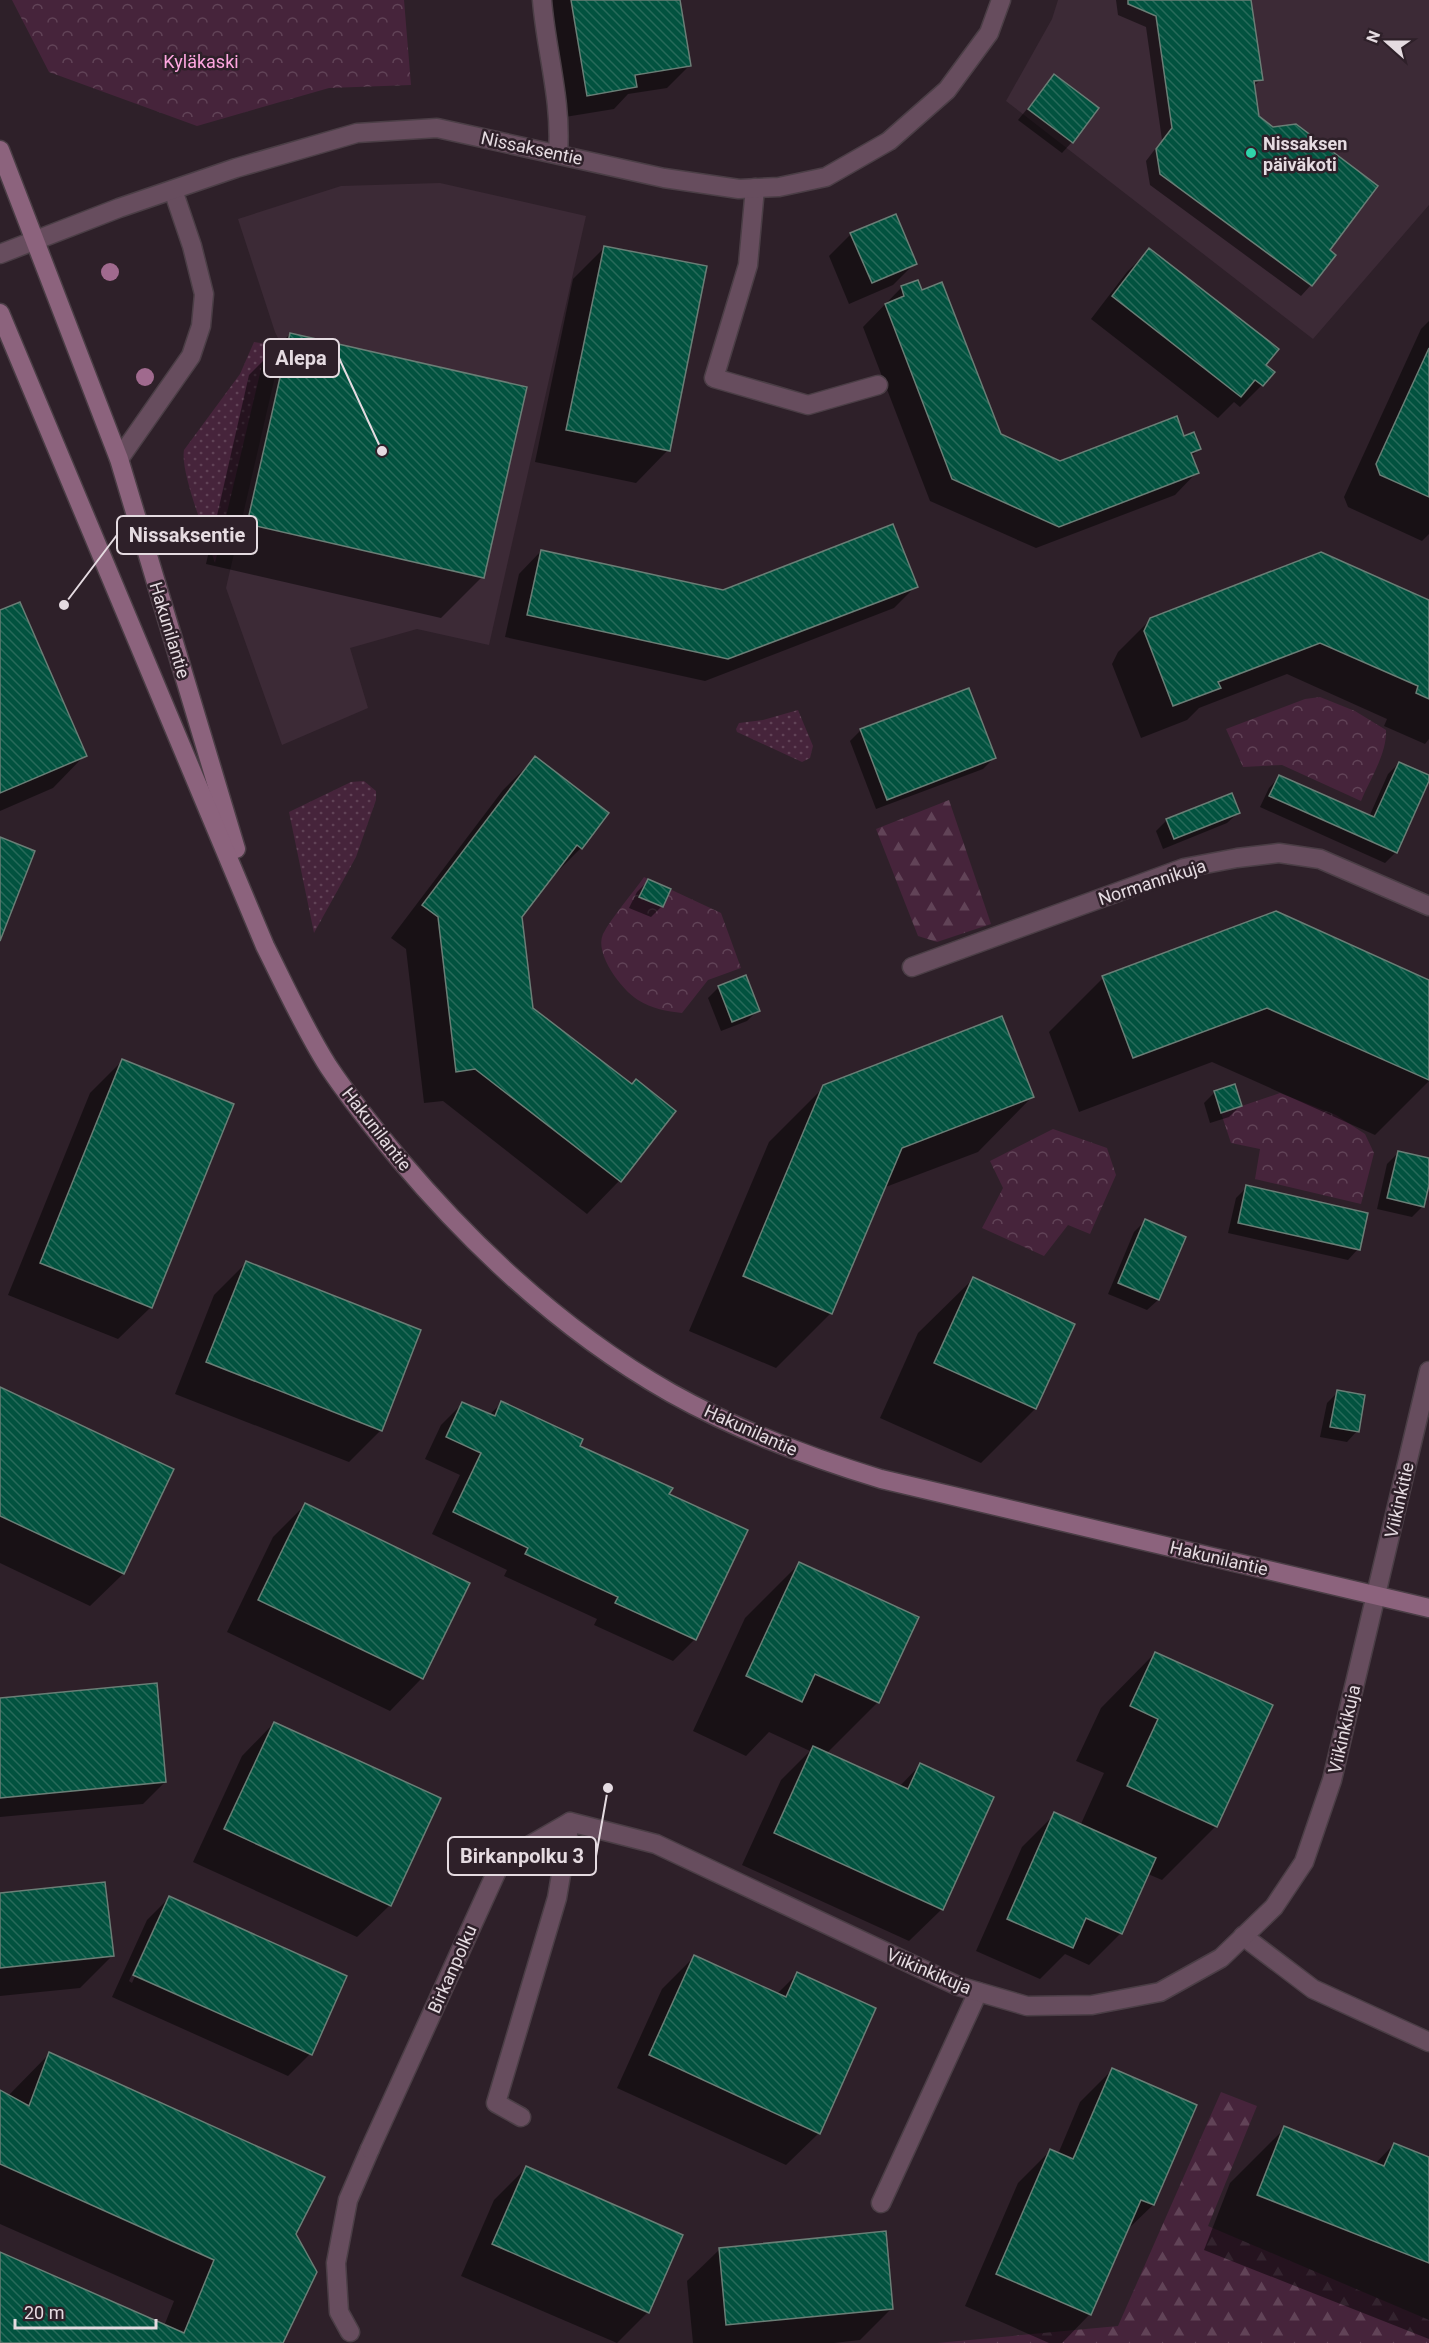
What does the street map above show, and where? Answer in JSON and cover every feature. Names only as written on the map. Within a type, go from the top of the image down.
[{"type":"street","points":[[542,0],[560,129],[558,153]]},
{"type":"street","name":"Nissaksentie","points":[[0,254],[119,208],[236,168],[357,133],[437,128],[664,178],[739,189],[779,187],[826,177],[889,141],[947,90],[989,33],[1001,0]]},
{"type":"street","name":"Hakunilantie","points":[[0,150],[119,459],[265,946]]},
{"type":"street","points":[[754,188],[748,265],[714,378],[808,405],[878,385]]},
{"type":"street","points":[[119,459],[190,356],[201,326],[204,294],[192,246],[173,190]]},
{"type":"street","name":"Hakunilantie","points":[[0,313],[265,946],[294,1005],[328,1066],[371,1126],[436,1203],[520,1286],[593,1343],[670,1392],[745,1430],[821,1461],[881,1479],[1429,1608]]},
{"type":"street","name":"Normannikuja","points":[[912,967],[1184,868],[1279,853],[1320,860],[1429,906]]},
{"type":"street","name":"Viikinkitie","points":[[1376,1594],[1429,1371]]},
{"type":"street","name":"Viikinkikuja","points":[[570,1822],[656,1844],[947,1981],[978,1992],[1027,2006],[1092,2005],[1160,1992],[1221,1958],[1274,1907],[1304,1862],[1332,1780],[1376,1594]]},
{"type":"street","points":[[521,2117],[496,2103],[556,1898],[570,1822]]},
{"type":"street","name":"Birkanpolku","points":[[350,2332],[339,2312],[336,2263],[348,2200],[370,2149],[501,1862],[570,1822]]},
{"type":"street","points":[[1243,1936],[1313,1989],[1429,2042]]},
{"type":"street","points":[[881,2203],[978,1992]]},
{"type":"shaded area","name":"Nissaksen päiväkoti","points":[[1058,0],[1429,0],[1429,205],[1313,339],[1006,101],[1052,19]]},
{"type":"shaded area","points":[[440,183],[586,216],[489,645],[417,629],[350,648],[368,708],[282,745],[226,588],[282,346],[275,332],[238,219],[341,186]]},
{"type":"green space","name":"Kyläkaski","points":[[12,0],[404,0],[411,85],[329,88],[197,126],[49,72]]},
{"type":"green space","points":[[254,342],[267,344],[215,563],[190,489],[184,450],[240,374]]},
{"type":"green space","points":[[1320,697],[1355,711],[1386,730],[1381,757],[1361,801],[1282,765],[1243,767],[1226,729],[1305,699]]},
{"type":"green space","points":[[798,710],[813,746],[810,758],[802,762],[737,732],[736,729],[739,723],[763,720]]},
{"type":"green space","points":[[364,781],[376,791],[376,800],[356,857],[314,933],[289,812],[351,782]]},
{"type":"green space","points":[[949,800],[991,924],[937,942],[918,936],[876,829]]},
{"type":"green space","points":[[644,877],[721,913],[741,968],[708,980],[682,1013],[654,1008],[632,995],[611,971],[602,951],[603,934]]},
{"type":"green space","points":[[1280,1093],[1336,1115],[1365,1134],[1374,1153],[1361,1204],[1255,1179],[1260,1149],[1231,1143],[1221,1113]]},
{"type":"green space","points":[[1053,1129],[1107,1148],[1116,1175],[1090,1234],[1068,1225],[1044,1256],[982,1228],[1003,1188],[990,1161]]},
{"type":"green space","points":[[1221,2092],[1257,2106],[1208,2226],[1429,2320],[1429,2343],[937,2343],[1118,2326]]},
{"type":"building","points":[[571,0],[680,0],[691,66],[635,75],[637,87],[587,96]]},
{"type":"building","points":[[1128,0],[1251,0],[1263,80],[1254,81],[1259,116],[1273,127],[1296,124],[1378,186],[1330,250],[1336,255],[1312,286],[1160,174],[1156,149],[1172,128],[1156,16],[1128,4]]},
{"type":"building","points":[[1054,74],[1099,108],[1073,143],[1028,109]]},
{"type":"building","points":[[896,214],[917,264],[872,283],[850,233]]},
{"type":"building","points":[[604,246],[707,266],[670,451],[566,430]]},
{"type":"building","points":[[1149,248],[1279,349],[1266,365],[1275,372],[1263,386],[1255,380],[1241,397],[1112,296]]},
{"type":"building","points":[[918,280],[922,290],[942,282],[1001,434],[1060,461],[1177,416],[1184,436],[1194,432],[1201,449],[1191,453],[1199,473],[1059,527],[952,479],[885,304],[904,296],[901,286]]},
{"type":"building","points":[[290,333],[527,387],[484,578],[247,524]]},
{"type":"building","points":[[1429,348],[1429,497],[1380,475],[1376,464]]},
{"type":"building","points":[[893,524],[918,587],[728,659],[527,615],[541,550],[723,590]]},
{"type":"building","points":[[1321,552],[1429,600],[1429,699],[1416,693],[1418,686],[1320,643],[1218,682],[1221,688],[1173,706],[1144,631],[1150,618]]},
{"type":"building","points":[[20,602],[87,756],[0,793],[0,610]]},
{"type":"building","points":[[969,688],[996,758],[887,800],[860,729]]},
{"type":"building","points":[[535,756],[609,813],[582,849],[577,845],[522,917],[533,1008],[632,1084],[636,1079],[676,1111],[621,1182],[475,1069],[456,1072],[438,917],[422,905]]},
{"type":"building","points":[[1399,762],[1429,775],[1429,781],[1397,853],[1269,796],[1279,775],[1374,817]]},
{"type":"building","points":[[1232,793],[1240,813],[1174,839],[1166,819]]},
{"type":"building","points":[[0,837],[35,851],[0,941]]},
{"type":"building","points":[[648,879],[671,889],[663,907],[639,897]]},
{"type":"building","points":[[1276,911],[1429,980],[1429,1080],[1267,1008],[1133,1058],[1102,976]]},
{"type":"building","points":[[746,975],[760,1011],[732,1022],[718,986]]},
{"type":"building","points":[[1002,1016],[1034,1097],[902,1148],[832,1314],[743,1276],[823,1085]]},
{"type":"building","points":[[122,1059],[234,1104],[152,1308],[40,1263]]},
{"type":"building","points":[[1235,1084],[1242,1106],[1221,1113],[1214,1091]]},
{"type":"building","points":[[1398,1151],[1429,1158],[1429,1185],[1424,1207],[1387,1198]]},
{"type":"building","points":[[1246,1185],[1368,1213],[1360,1250],[1238,1223]]},
{"type":"building","points":[[1145,1219],[1186,1237],[1159,1300],[1118,1283]]},
{"type":"building","points":[[246,1261],[421,1330],[382,1431],[206,1362]]},
{"type":"building","points":[[973,1277],[1075,1324],[1036,1409],[934,1363]]},
{"type":"building","points":[[0,1387],[174,1469],[124,1574],[0,1516]]},
{"type":"building","points":[[1337,1390],[1365,1395],[1359,1432],[1330,1427]]},
{"type":"building","points":[[501,1401],[583,1439],[580,1446],[673,1488],[669,1494],[748,1530],[696,1640],[615,1603],[618,1597],[525,1554],[528,1548],[453,1512],[481,1453],[446,1437],[462,1402],[495,1416]]},
{"type":"building","points":[[305,1503],[470,1583],[423,1679],[258,1600]]},
{"type":"building","points":[[799,1562],[919,1617],[879,1703],[815,1674],[802,1702],[746,1676]]},
{"type":"building","points":[[1155,1652],[1273,1705],[1217,1827],[1127,1786],[1158,1719],[1130,1706]]},
{"type":"building","points":[[157,1683],[166,1782],[0,1798],[0,1698]]},
{"type":"building","points":[[274,1722],[441,1798],[391,1906],[224,1829]]},
{"type":"building","points":[[813,1746],[908,1789],[920,1763],[994,1797],[943,1910],[774,1833]]},
{"type":"building","points":[[1054,1812],[1156,1858],[1122,1934],[1086,1918],[1073,1948],[1007,1919]]},
{"type":"building","points":[[105,1882],[114,1956],[0,1968],[0,1893]]},
{"type":"building","points":[[169,1896],[347,1976],[312,2055],[133,1975]]},
{"type":"building","points":[[694,1955],[786,1997],[797,1972],[876,2008],[820,2134],[649,2055]]},
{"type":"building","points":[[49,2052],[325,2177],[296,2234],[317,2272],[283,2343],[0,2343],[0,2252],[184,2333],[214,2260],[0,2164],[0,2090],[29,2106]]},
{"type":"building","points":[[1112,2068],[1197,2105],[1154,2205],[1141,2200],[1091,2315],[996,2274],[1050,2149],[1073,2159]]},
{"type":"building","points":[[1284,2126],[1384,2166],[1394,2143],[1429,2157],[1429,2263],[1257,2195]]},
{"type":"building","points":[[526,2166],[683,2235],[649,2313],[492,2244]]},
{"type":"building","points":[[886,2231],[893,2309],[726,2325],[719,2248]]},
{"type":"place","name":"Nissaksen päiväkoti","points":[[1251,153]]},
{"type":"place","name":"Alepa","points":[[382,451]]},
{"type":"place","name":"Nissaksentie","points":[[64,605]]},
{"type":"place","name":"Birkanpolku 3","points":[[608,1788]]}]
